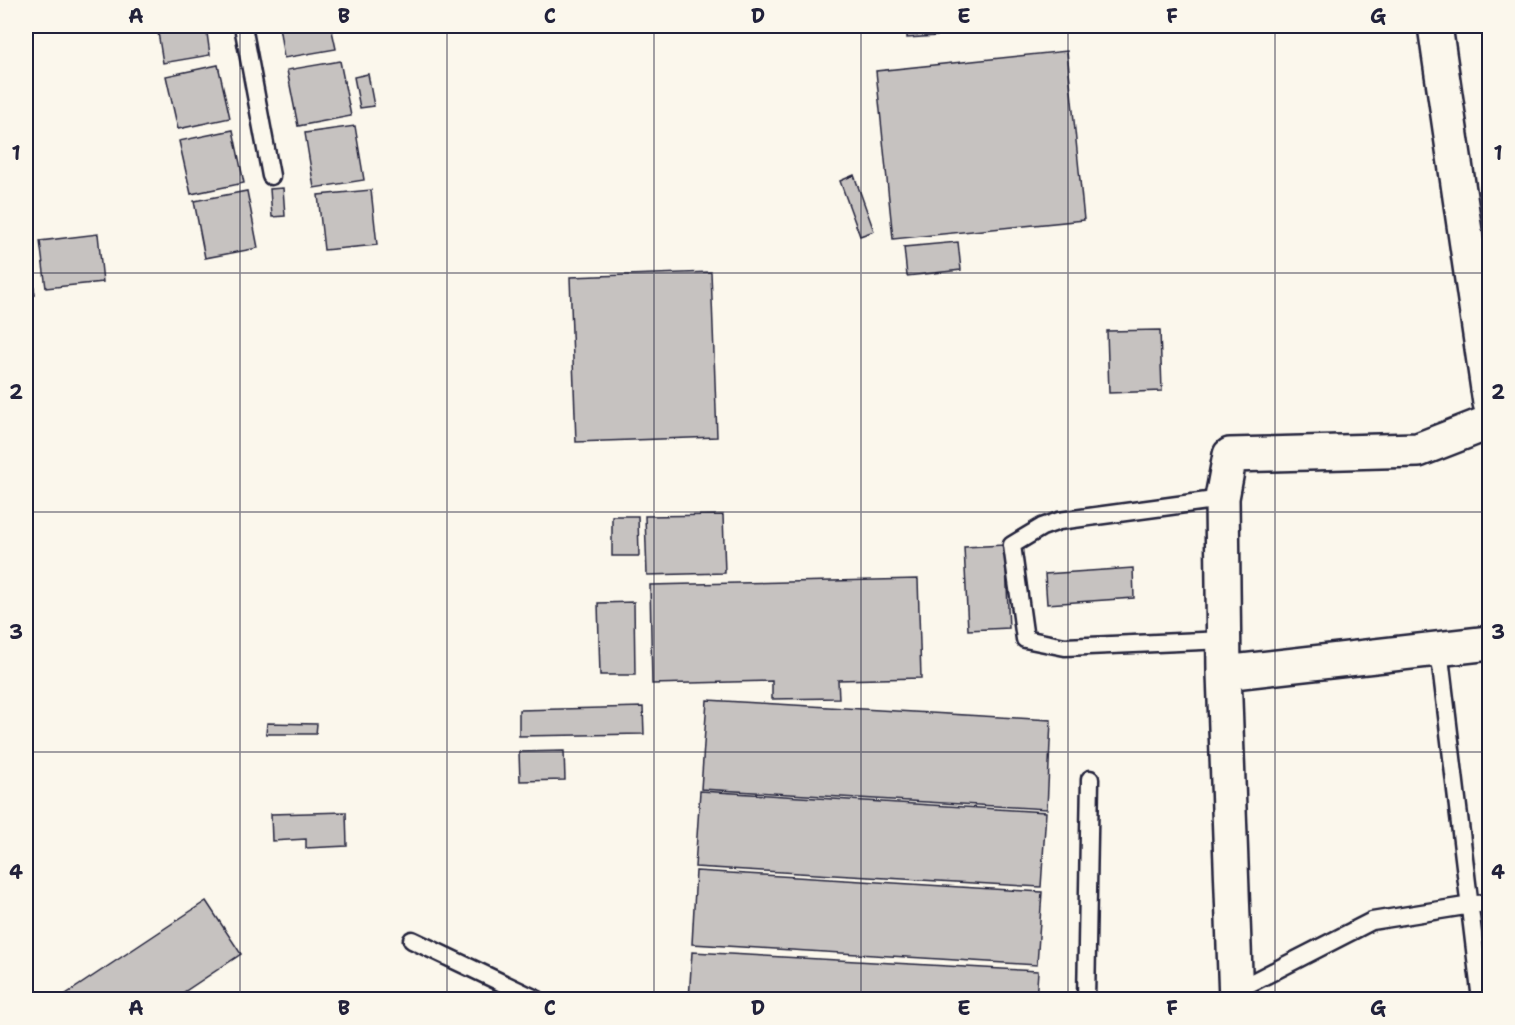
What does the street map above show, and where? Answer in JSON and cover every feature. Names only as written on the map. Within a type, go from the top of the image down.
[{"type":"main road","points":[[1435,26],[1490,403]]},
{"type":"main road","points":[[1237,995],[1224,673],[1222,498],[1230,455],[1418,450],[1490,422]]},
{"type":"main road","points":[[1224,673],[1490,643]]},
{"type":"lane","points":[[243,26],[271,176]]},
{"type":"lane","points":[[1222,498],[1059,521],[1042,527],[1012,545],[1025,639],[1065,647],[1225,640]]},
{"type":"lane","points":[[1439,649],[1481,999]]},
{"type":"lane","points":[[1086,999],[1090,779]]},
{"type":"lane","points":[[1237,995],[1372,921],[1490,902]]},
{"type":"lane","points":[[412,940],[538,999]]},
{"type":"building","points":[[157,26],[206,26],[210,55],[163,63]]},
{"type":"building","points":[[279,26],[331,26],[336,49],[284,58]]},
{"type":"building","points":[[907,26],[936,26],[937,36],[907,38]]},
{"type":"building","points":[[1067,51],[1084,220],[893,239],[876,71]]},
{"type":"building","points":[[340,61],[351,116],[298,126],[287,70]]},
{"type":"building","points":[[218,65],[230,118],[178,129],[166,76]]},
{"type":"building","points":[[368,74],[374,106],[360,108],[354,77]]},
{"type":"building","points":[[355,126],[364,180],[314,188],[305,133]]},
{"type":"building","points":[[233,130],[244,183],[191,194],[179,141]]},
{"type":"building","points":[[854,175],[874,231],[860,236],[840,181]]},
{"type":"building","points":[[283,188],[285,216],[272,217],[270,189]]},
{"type":"building","points":[[371,190],[377,245],[324,250],[318,195]]},
{"type":"building","points":[[247,191],[258,248],[205,258],[194,201]]},
{"type":"building","points":[[98,234],[103,282],[46,288],[40,241]]},
{"type":"building","points":[[26,235],[35,295],[26,296]]},
{"type":"building","points":[[958,242],[961,270],[907,276],[904,247]]},
{"type":"building","points":[[711,272],[717,437],[576,442],[570,277]]},
{"type":"building","points":[[1160,330],[1162,391],[1109,393],[1107,331]]},
{"type":"building","points":[[723,515],[725,573],[647,575],[645,516]]},
{"type":"building","points":[[612,516],[638,516],[639,556],[612,556]]},
{"type":"building","points":[[1005,545],[1009,628],[968,630],[964,547]]},
{"type":"building","points":[[1133,568],[1134,598],[1047,604],[1045,574]]},
{"type":"building","points":[[918,579],[921,678],[838,680],[839,698],[772,699],[772,681],[652,684],[650,585]]},
{"type":"building","points":[[634,602],[635,675],[600,675],[598,603]]},
{"type":"building","points":[[707,700],[1051,720],[1047,809],[701,789]]},
{"type":"building","points":[[643,707],[644,734],[519,736],[519,710]]},
{"type":"building","points":[[267,723],[317,724],[316,734],[266,734]]},
{"type":"building","points":[[564,751],[565,780],[520,781],[519,752]]},
{"type":"building","points":[[700,791],[1046,812],[1041,887],[695,867]]},
{"type":"building","points":[[346,812],[347,846],[306,848],[306,839],[272,841],[271,814]]},
{"type":"building","points":[[696,871],[1042,892],[1037,965],[692,944]]},
{"type":"building","points":[[206,901],[241,954],[172,1000],[57,1000]]},
{"type":"building","points":[[692,952],[1038,971],[1036,1000],[689,1000]]}]
